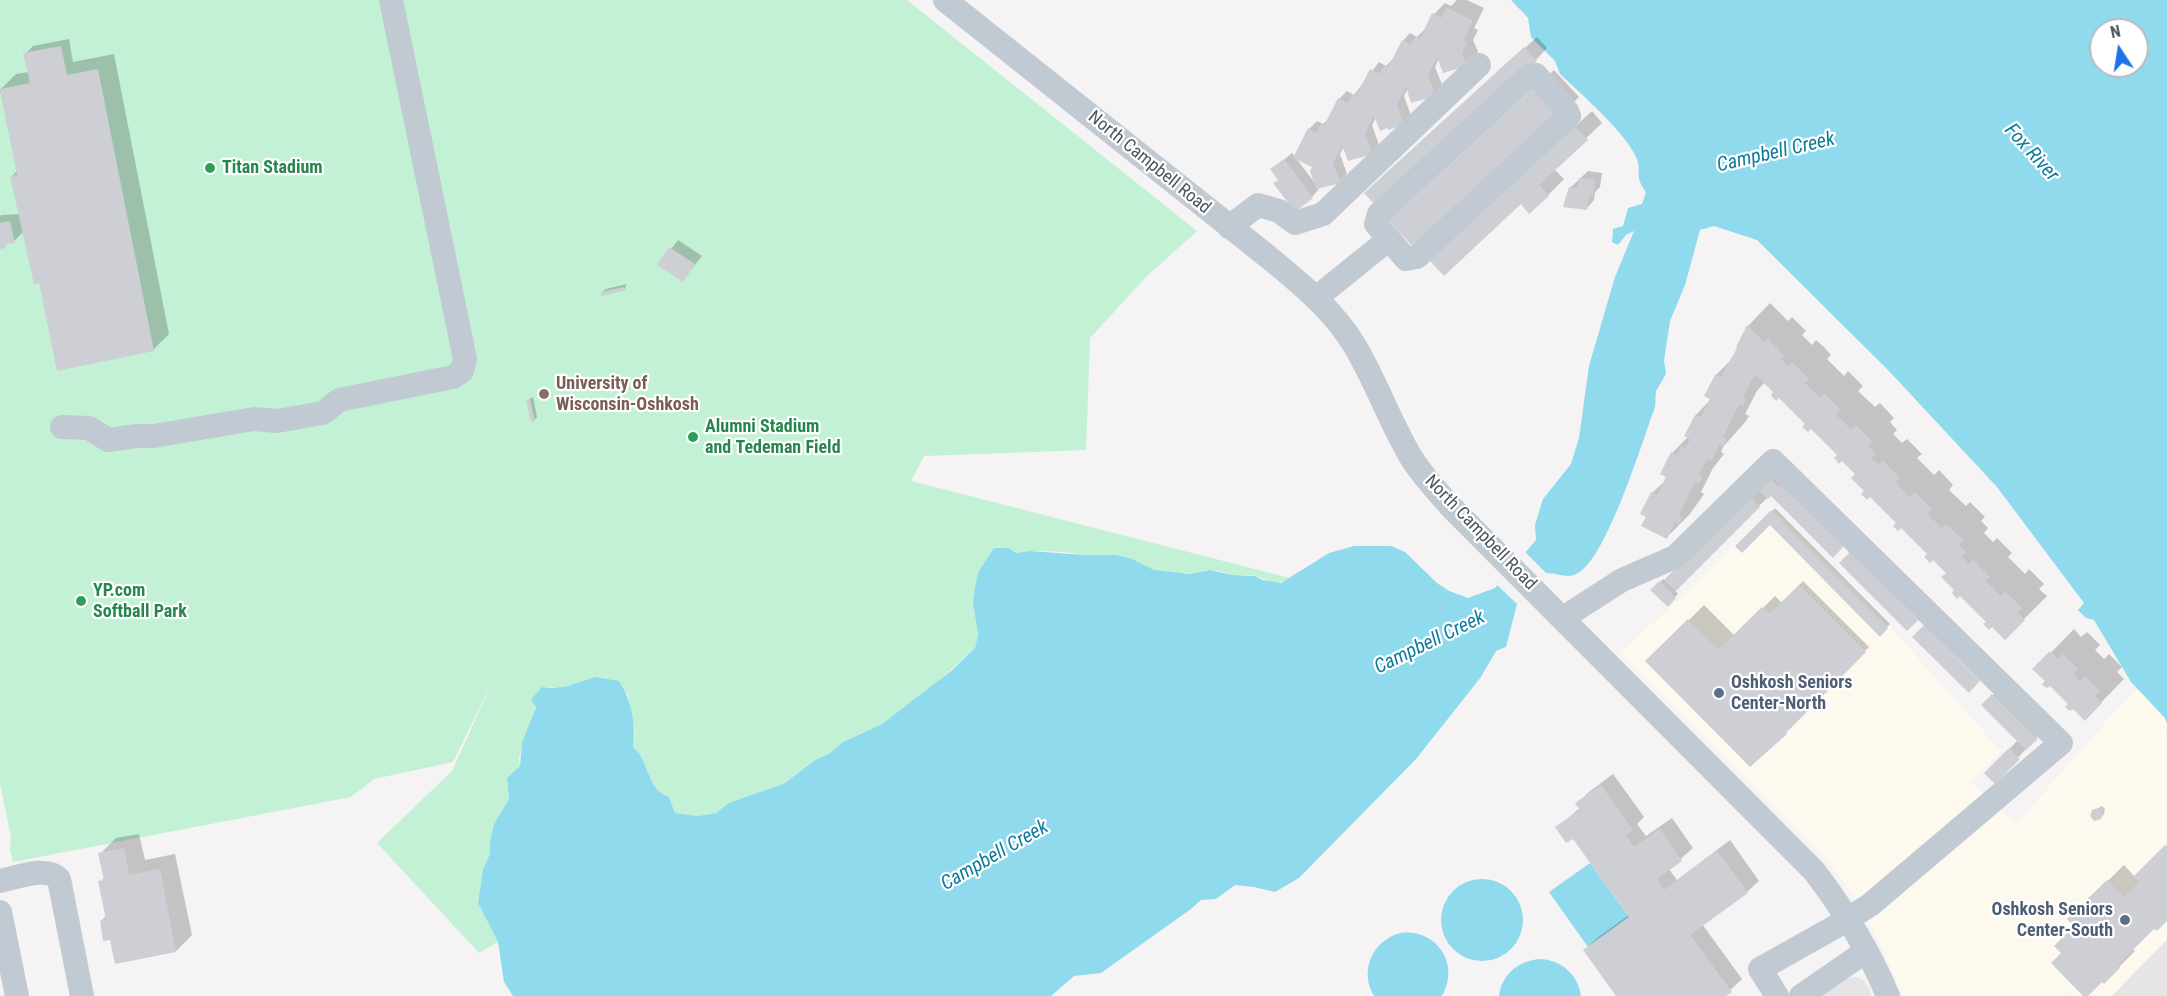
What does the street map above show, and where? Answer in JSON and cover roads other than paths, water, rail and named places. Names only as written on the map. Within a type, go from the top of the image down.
[{"type":"street","points":[[62,427],[89,428],[108,440],[154,436],[254,418],[277,422],[323,413],[339,400],[453,377],[462,371],[465,359],[391,0]]},
{"type":"street","name":"North Campbell Road","points":[[945,0],[1316,298],[1338,322],[1356,348],[1413,460],[1450,506],[1814,871],[1849,919],[1888,996]]},
{"type":"street","points":[[1229,226],[1258,205],[1279,211],[1295,223],[1323,213],[1479,65]]},
{"type":"street","points":[[1536,75],[1569,116],[1417,257],[1406,259],[1389,239],[1376,224],[1379,214],[1529,76],[1536,75]]},
{"type":"street","points":[[1316,298],[1389,239]]},
{"type":"street","points":[[1563,618],[1622,580],[1675,556],[1773,461],[2061,743],[1870,905],[1760,969],[1777,996]]},
{"type":"street","points":[[0,881],[48,873],[59,879],[82,996]]},
{"type":"street","points":[[0,912],[17,996]]},
{"type":"street","points":[[1806,995],[1866,951]]},
{"type":"water","points":[[1511,0],[2167,0],[2167,724],[2165,718],[2131,682],[2094,620],[2086,618],[2078,610],[2084,603],[1997,487],[1888,370],[1757,240],[1714,226],[1700,230],[1685,285],[1670,321],[1664,361],[1666,374],[1656,391],[1655,407],[1622,500],[1598,549],[1586,567],[1574,575],[1547,573],[1517,604],[1506,647],[1496,651],[1481,677],[1416,759],[1299,878],[1275,892],[1235,885],[1216,899],[1201,900],[1101,973],[1074,976],[1051,996],[513,996],[504,982],[498,942],[478,903],[483,869],[490,854],[494,824],[509,799],[507,778],[520,766],[522,743],[536,707],[531,700],[542,687],[568,686],[595,677],[619,681],[632,713],[633,747],[642,759],[652,782],[662,794],[669,797],[675,813],[698,816],[716,813],[729,803],[785,783],[843,742],[882,724],[951,671],[975,648],[978,635],[973,603],[975,587],[979,571],[994,548],[1008,548],[1016,553],[1030,551],[1116,555],[1132,559],[1154,570],[1189,574],[1210,570],[1232,575],[1255,576],[1281,583],[1329,553],[1354,546],[1391,546],[1405,552],[1437,583],[1449,591],[1468,598],[1495,588],[1536,540],[1535,525],[1543,499],[1571,464],[1579,438],[1589,366],[1615,277],[1634,231],[1626,235],[1618,245],[1612,242],[1613,229],[1623,226],[1628,208],[1642,204],[1646,192],[1640,181],[1636,157],[1622,136],[1560,74],[1555,61],[1531,37],[1528,18]]},
{"type":"water","points":[[1590,863],[1629,917],[1588,947],[1549,892]]},
{"type":"water","points":[[1482,879],[1498,882],[1511,891],[1520,904],[1523,920],[1520,936],[1511,949],[1498,958],[1482,961],[1466,958],[1453,949],[1444,936],[1441,920],[1444,904],[1453,891],[1466,882]]},
{"type":"water","points":[[1400,933],[1424,936],[1442,951],[1449,972],[1442,996],[1374,996],[1368,977],[1371,958],[1382,943]]},
{"type":"water","points":[[1532,960],[1555,962],[1567,970],[1576,981],[1581,996],[1499,996],[1507,975],[1512,970]]},
{"type":"place","name":"Titan Stadium","points":[[210,168]]},
{"type":"place","name":"University of Wisconsin-Oshkosh","points":[[544,394]]},
{"type":"place","name":"Alumni Stadium and Tedeman Field","points":[[693,437]]},
{"type":"place","name":"YP.com Softball Park","points":[[81,601]]},
{"type":"place","name":"Oshkosh Seniors Center-North","points":[[1719,693]]},
{"type":"place","name":"Oshkosh Seniors Center-South","points":[[2125,920]]},
{"type":"water label","name":"Campbell Creek","points":[[1776,153]]},
{"type":"water label","name":"Fox River","points":[[2031,153]]},
{"type":"water label","name":"Campbell Creek","points":[[1430,643]]},
{"type":"water label","name":"Campbell Creek","points":[[995,856]]}]
